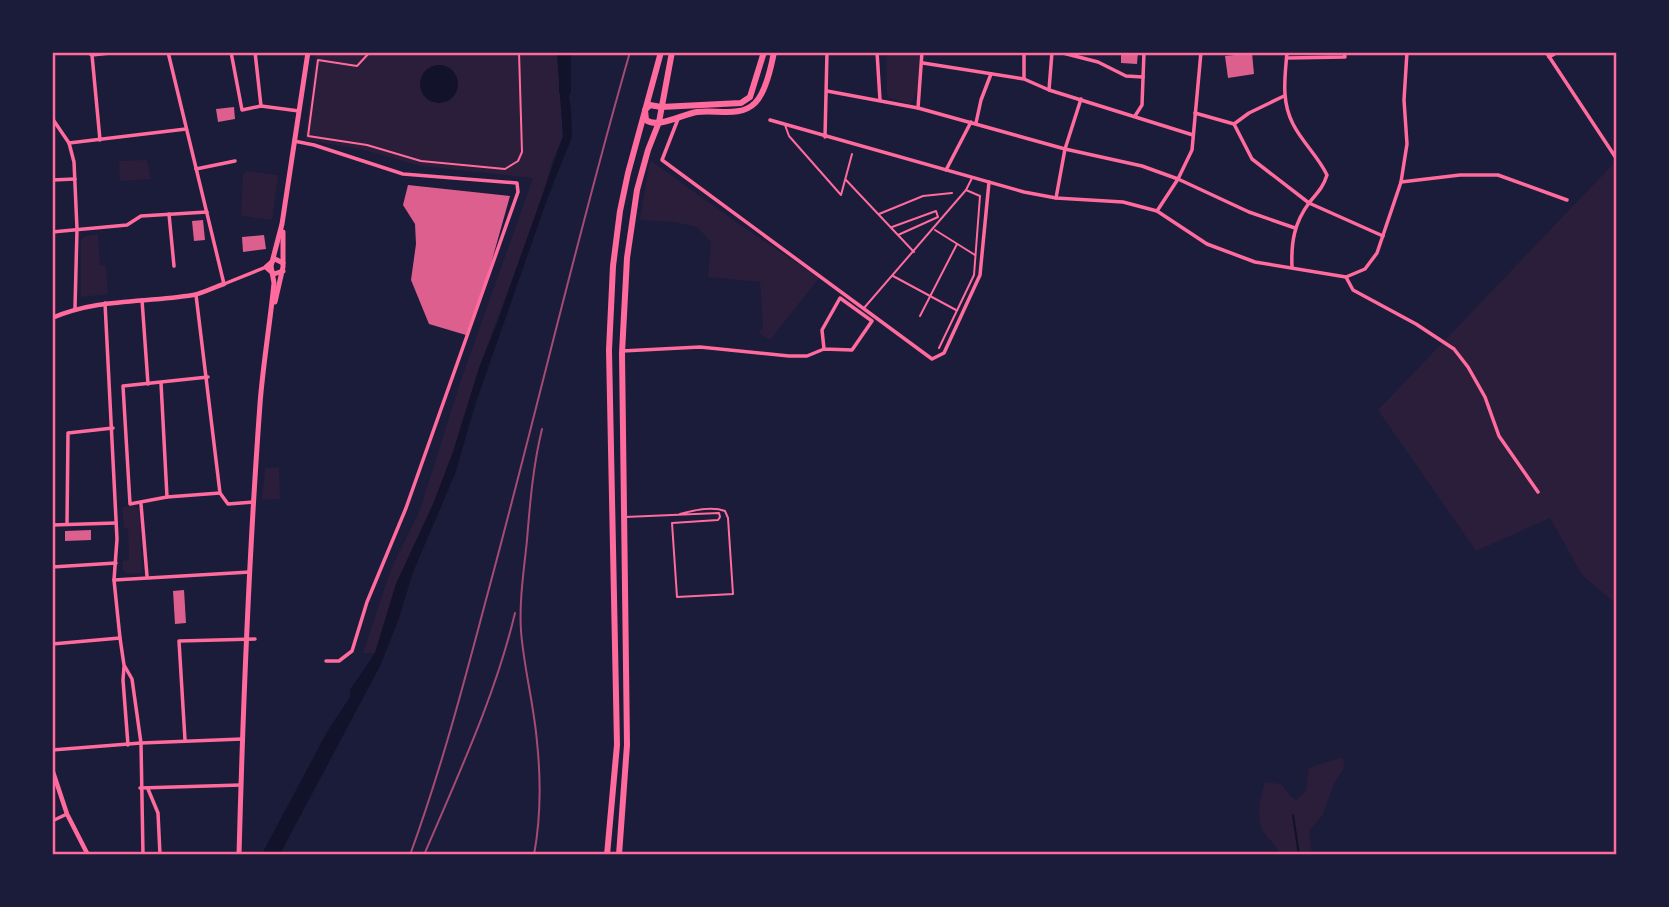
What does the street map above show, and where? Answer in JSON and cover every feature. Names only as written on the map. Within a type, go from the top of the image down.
[{"type":"main road","points":[[239,855],[246,639],[260,400],[274,283],[273,260],[282,224],[308,52]]},
{"type":"main road","points":[[607,855],[617,745],[609,350],[613,265],[620,211],[661,52]]},
{"type":"main road","points":[[619,855],[628,745],[622,351],[627,258],[637,190],[659,122],[673,52]]},
{"type":"main road","points":[[645,110],[650,105],[661,107],[741,103],[750,97],[764,52]]},
{"type":"main road","points":[[645,110],[646,120],[650,123],[698,112],[735,112],[753,105],[760,96],[774,52]]},
{"type":"main road","points":[[271,312],[283,271],[282,224]]},
{"type":"main road","points":[[283,263],[279,259],[273,260],[266,267],[272,273],[283,271]]},
{"type":"main road","points":[[613,518],[624,517]]},
{"type":"street","points":[[87,52],[92,55],[119,52]]},
{"type":"street","points":[[167,52],[224,284]]},
{"type":"street","points":[[231,52],[242,110],[261,106],[299,111]]},
{"type":"street","points":[[255,52],[261,106]]},
{"type":"street","points":[[825,136],[827,52]]},
{"type":"street","points":[[877,52],[880,100]]},
{"type":"street","points":[[918,108],[922,52]]},
{"type":"street","points":[[1024,52],[1024,79]]},
{"type":"street","points":[[1049,90],[1052,52]]},
{"type":"street","points":[[1059,52],[1098,62],[1126,76],[1143,76]]},
{"type":"street","points":[[1135,116],[1142,105],[1144,52]]},
{"type":"street","points":[[1157,211],[1178,179],[1192,150],[1201,52]]},
{"type":"street","points":[[1292,267],[1295,228],[1309,203],[1323,189],[1327,175],[1292,123],[1284,96],[1287,55],[1345,57],[1345,52]]},
{"type":"street","points":[[770,120],[989,182],[1056,198],[1123,202],[1157,211],[1207,244],[1255,262],[1346,277],[1364,269],[1377,253],[1401,183],[1407,144],[1404,100],[1407,52]]},
{"type":"street","points":[[1546,52],[1616,158]]},
{"type":"street","points":[[1549,57],[1558,52]]},
{"type":"street","points":[[92,55],[100,140]]},
{"type":"street","points":[[923,63],[1024,79],[1049,90],[1193,135]]},
{"type":"street","points":[[946,170],[974,123],[991,74]]},
{"type":"street","points":[[827,92],[918,108],[1065,149],[1142,166],[1178,179],[1249,212],[1295,228]]},
{"type":"street","points":[[1234,124],[1249,113],[1284,96]]},
{"type":"street","points":[[1056,198],[1065,149],[1081,99]]},
{"type":"street","points":[[1195,113],[1234,124],[1252,159],[1309,203],[1383,236]]},
{"type":"street","points":[[678,117],[663,160],[932,359],[944,353],[980,275],[989,182]]},
{"type":"street","points":[[53,121],[69,143],[75,178],[75,308]]},
{"type":"street","points":[[69,143],[186,129]]},
{"type":"street","points":[[294,141],[403,174],[517,183],[519,192],[352,651],[339,661],[326,661]]},
{"type":"street","points":[[196,169],[235,161]]},
{"type":"street","points":[[1401,183],[1460,175],[1499,175],[1567,200]]},
{"type":"street","points":[[52,180],[75,178]]},
{"type":"street","points":[[52,232],[127,225],[141,216],[207,212]]},
{"type":"street","points":[[169,214],[174,265]]},
{"type":"street","points":[[52,318],[75,308],[105,303],[196,295],[266,267]]},
{"type":"street","points":[[1346,277],[1353,290],[1416,324],[1454,349],[1485,397],[1499,436],[1538,492]]},
{"type":"street","points":[[196,295],[220,493],[228,503],[254,502]]},
{"type":"street","points":[[622,351],[700,347],[807,356],[824,349],[852,350],[872,321],[840,298],[822,330],[824,349]]},
{"type":"street","points":[[142,300],[148,384]]},
{"type":"street","points":[[105,303],[113,428],[116,523],[114,580],[124,665],[128,745]]},
{"type":"street","points":[[111,387],[208,377]]},
{"type":"street","points":[[161,383],[167,497]]},
{"type":"street","points":[[123,386],[130,505],[167,497],[220,493]]},
{"type":"street","points":[[67,524],[68,433],[113,428]]},
{"type":"street","points":[[141,504],[147,576]]},
{"type":"street","points":[[52,524],[116,523]]},
{"type":"street","points":[[52,566],[116,564]]},
{"type":"street","points":[[114,580],[250,572]]},
{"type":"street","points":[[52,644],[120,638]]},
{"type":"street","points":[[186,740],[179,642],[255,639]]},
{"type":"street","points":[[124,665],[132,679],[141,743],[142,855]]},
{"type":"street","points":[[52,750],[186,740],[242,739]]},
{"type":"street","points":[[52,769],[67,814],[88,855]]},
{"type":"street","points":[[140,788],[241,785]]},
{"type":"street","points":[[148,788],[158,813],[160,855]]},
{"type":"street","points":[[52,821],[67,814]]},
{"type":"lane","points":[[785,124],[789,136],[842,195],[852,154]]},
{"type":"lane","points":[[864,307],[966,190],[972,177]]},
{"type":"lane","points":[[845,179],[914,252]]},
{"type":"lane","points":[[939,348],[974,275],[980,196],[966,190]]},
{"type":"lane","points":[[878,214],[922,196],[951,193]]},
{"type":"lane","points":[[891,228],[936,211],[937,217],[898,235]]},
{"type":"lane","points":[[933,229],[975,255]]},
{"type":"lane","points":[[920,316],[957,244]]},
{"type":"lane","points":[[893,276],[957,311]]},
{"type":"lane","points":[[624,517],[646,516],[716,512],[720,517],[718,520],[672,523],[677,597],[733,594],[729,521],[726,511],[693,510],[680,514]]},
{"type":"path","points":[[370,52],[357,66],[318,60],[308,136],[367,145],[421,161],[505,169],[518,161],[522,152],[519,52]]},
{"type":"shaded area","points":[[316,53],[557,53],[563,136],[479,368],[453,452],[434,502],[396,584],[375,653],[363,653],[391,569],[420,510],[460,383],[533,178],[421,166],[360,149],[305,140]]},
{"type":"shaded area","points":[[557,53],[562,53],[571,110],[572,137],[549,194],[475,405],[455,474],[413,572],[380,666],[280,854],[262,854],[327,732],[350,697],[350,690],[375,653],[396,584],[434,502],[453,452],[479,368],[563,136]]},
{"type":"shaded area","points":[[886,53],[920,53],[918,87],[910,104],[889,98]]},
{"type":"shaded area","points":[[439,65],[453,70],[458,84],[453,98],[439,103],[425,98],[420,84],[425,70]]},
{"type":"shaded area","points":[[147,160],[151,179],[120,181],[119,161]]},
{"type":"shaded area","points":[[650,160],[819,278],[770,340],[758,333],[763,328],[760,282],[708,277],[711,242],[697,227],[674,222],[640,220]]},
{"type":"shaded area","points":[[1616,161],[1616,604],[1582,575],[1550,518],[1476,551],[1378,410]]},
{"type":"shaded area","points":[[247,171],[278,175],[272,220],[241,216],[243,174]]},
{"type":"shaded area","points":[[98,234],[100,265],[106,265],[108,294],[81,297],[81,240],[85,236]]},
{"type":"shaded area","points":[[279,467],[280,499],[262,500],[265,468]]},
{"type":"shaded area","points":[[135,506],[139,510],[142,573],[127,574],[123,570],[123,561],[129,560],[128,528],[124,528],[122,507]]},
{"type":"shaded area","points":[[1342,757],[1345,766],[1334,784],[1323,814],[1309,831],[1312,854],[1280,854],[1260,824],[1260,803],[1265,782],[1281,784],[1296,800],[1306,791],[1309,768]]},
{"type":"building","points":[[1121,52],[1138,52],[1137,64],[1121,63]]},
{"type":"building","points":[[1252,53],[1254,74],[1228,78],[1225,56]]},
{"type":"building","points":[[234,107],[235,119],[218,122],[216,109]]},
{"type":"building","points":[[408,185],[510,196],[489,271],[466,335],[429,324],[411,280],[416,244],[415,224],[403,205]]},
{"type":"building","points":[[203,220],[205,240],[194,241],[192,221]]},
{"type":"building","points":[[264,235],[266,249],[243,252],[242,237]]},
{"type":"building","points":[[91,530],[91,540],[65,541],[65,531]]},
{"type":"building","points":[[184,590],[186,623],[175,624],[173,591]]},
{"type":"waterway","points":[[565,52],[565,91]]},
{"type":"waterway","points":[[1293,815],[1299,855]]},
{"type":"railway","points":[[410,855],[442,759],[470,661],[630,52]]},
{"type":"railway","points":[[534,855],[539,813],[539,770],[536,728],[522,645],[521,608],[532,485],[542,429]]},
{"type":"railway","points":[[424,855],[486,705],[515,613]]}]
